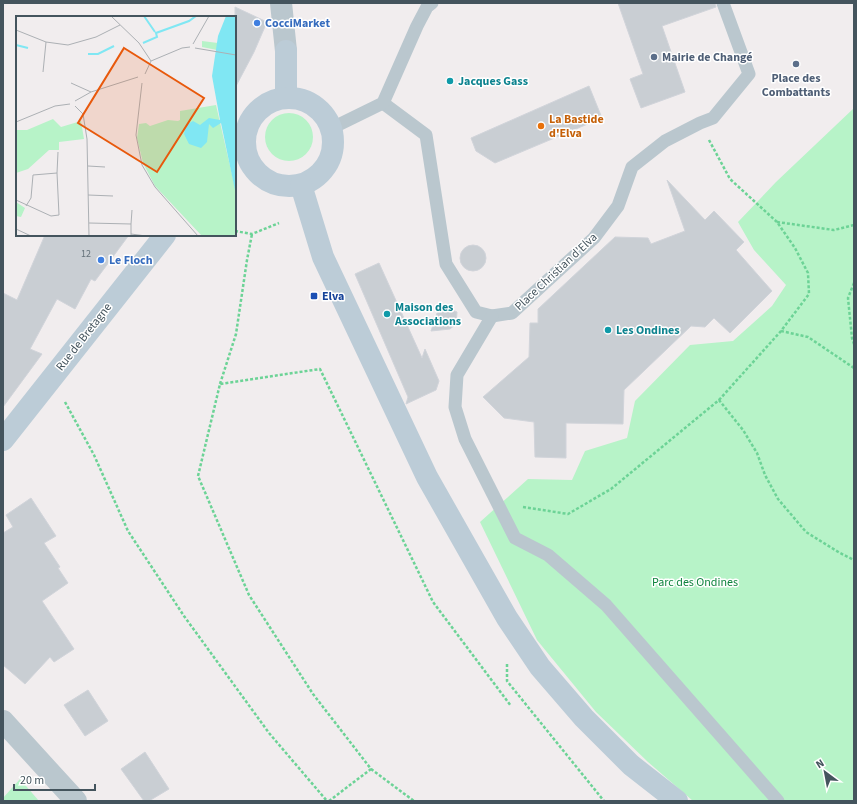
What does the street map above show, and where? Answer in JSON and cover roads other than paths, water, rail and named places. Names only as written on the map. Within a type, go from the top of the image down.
[{"type":"street","points":[[281,3],[286,51],[286,97]]},
{"type":"street","points":[[286,97],[301,99],[314,104],[325,115],[332,128],[334,142],[332,156],[325,169],[314,179],[302,185],[288,187],[275,184],[263,178],[254,169],[241,162],[246,130],[252,118],[261,107],[273,100],[286,97]]},
{"type":"street","points":[[302,185],[324,257],[427,477],[508,618],[540,667],[584,718],[631,765],[677,801]]},
{"type":"street","name":"Rue de Bretagne","points":[[3,440],[164,236]]},
{"type":"street","points":[[3,721],[76,801]]},
{"type":"lane","points":[[332,128],[383,103],[417,26],[427,7],[432,3]]},
{"type":"lane","name":"Place Christian d'Elva","points":[[383,103],[426,135],[446,264],[476,312],[492,316],[512,313],[594,238],[618,206],[632,167],[665,141],[700,123],[714,118],[749,74],[723,3]]},
{"type":"lane","points":[[492,316],[457,375],[455,407],[465,439],[515,538],[548,555],[606,605],[778,801]]},
{"type":"place","name":"CocciMarket","points":[[257,23]]},
{"type":"place","name":"Mairie de Changé","points":[[654,57]]},
{"type":"place","name":"Place des Combattants","points":[[796,64]]},
{"type":"place","name":"Jacques Gass","points":[[450,81]]},
{"type":"place","name":"La Bastide d'Elva","points":[[541,126]]},
{"type":"place","name":"Le Floch","points":[[101,260]]},
{"type":"place","name":"Elva","points":[[314,296]]},
{"type":"place","name":"Maison des Associations","points":[[387,314]]},
{"type":"place","name":"Les Ondines","points":[[608,330]]},
{"type":"park label","name":"Parc des Ondines","points":[[695,582]]}]
